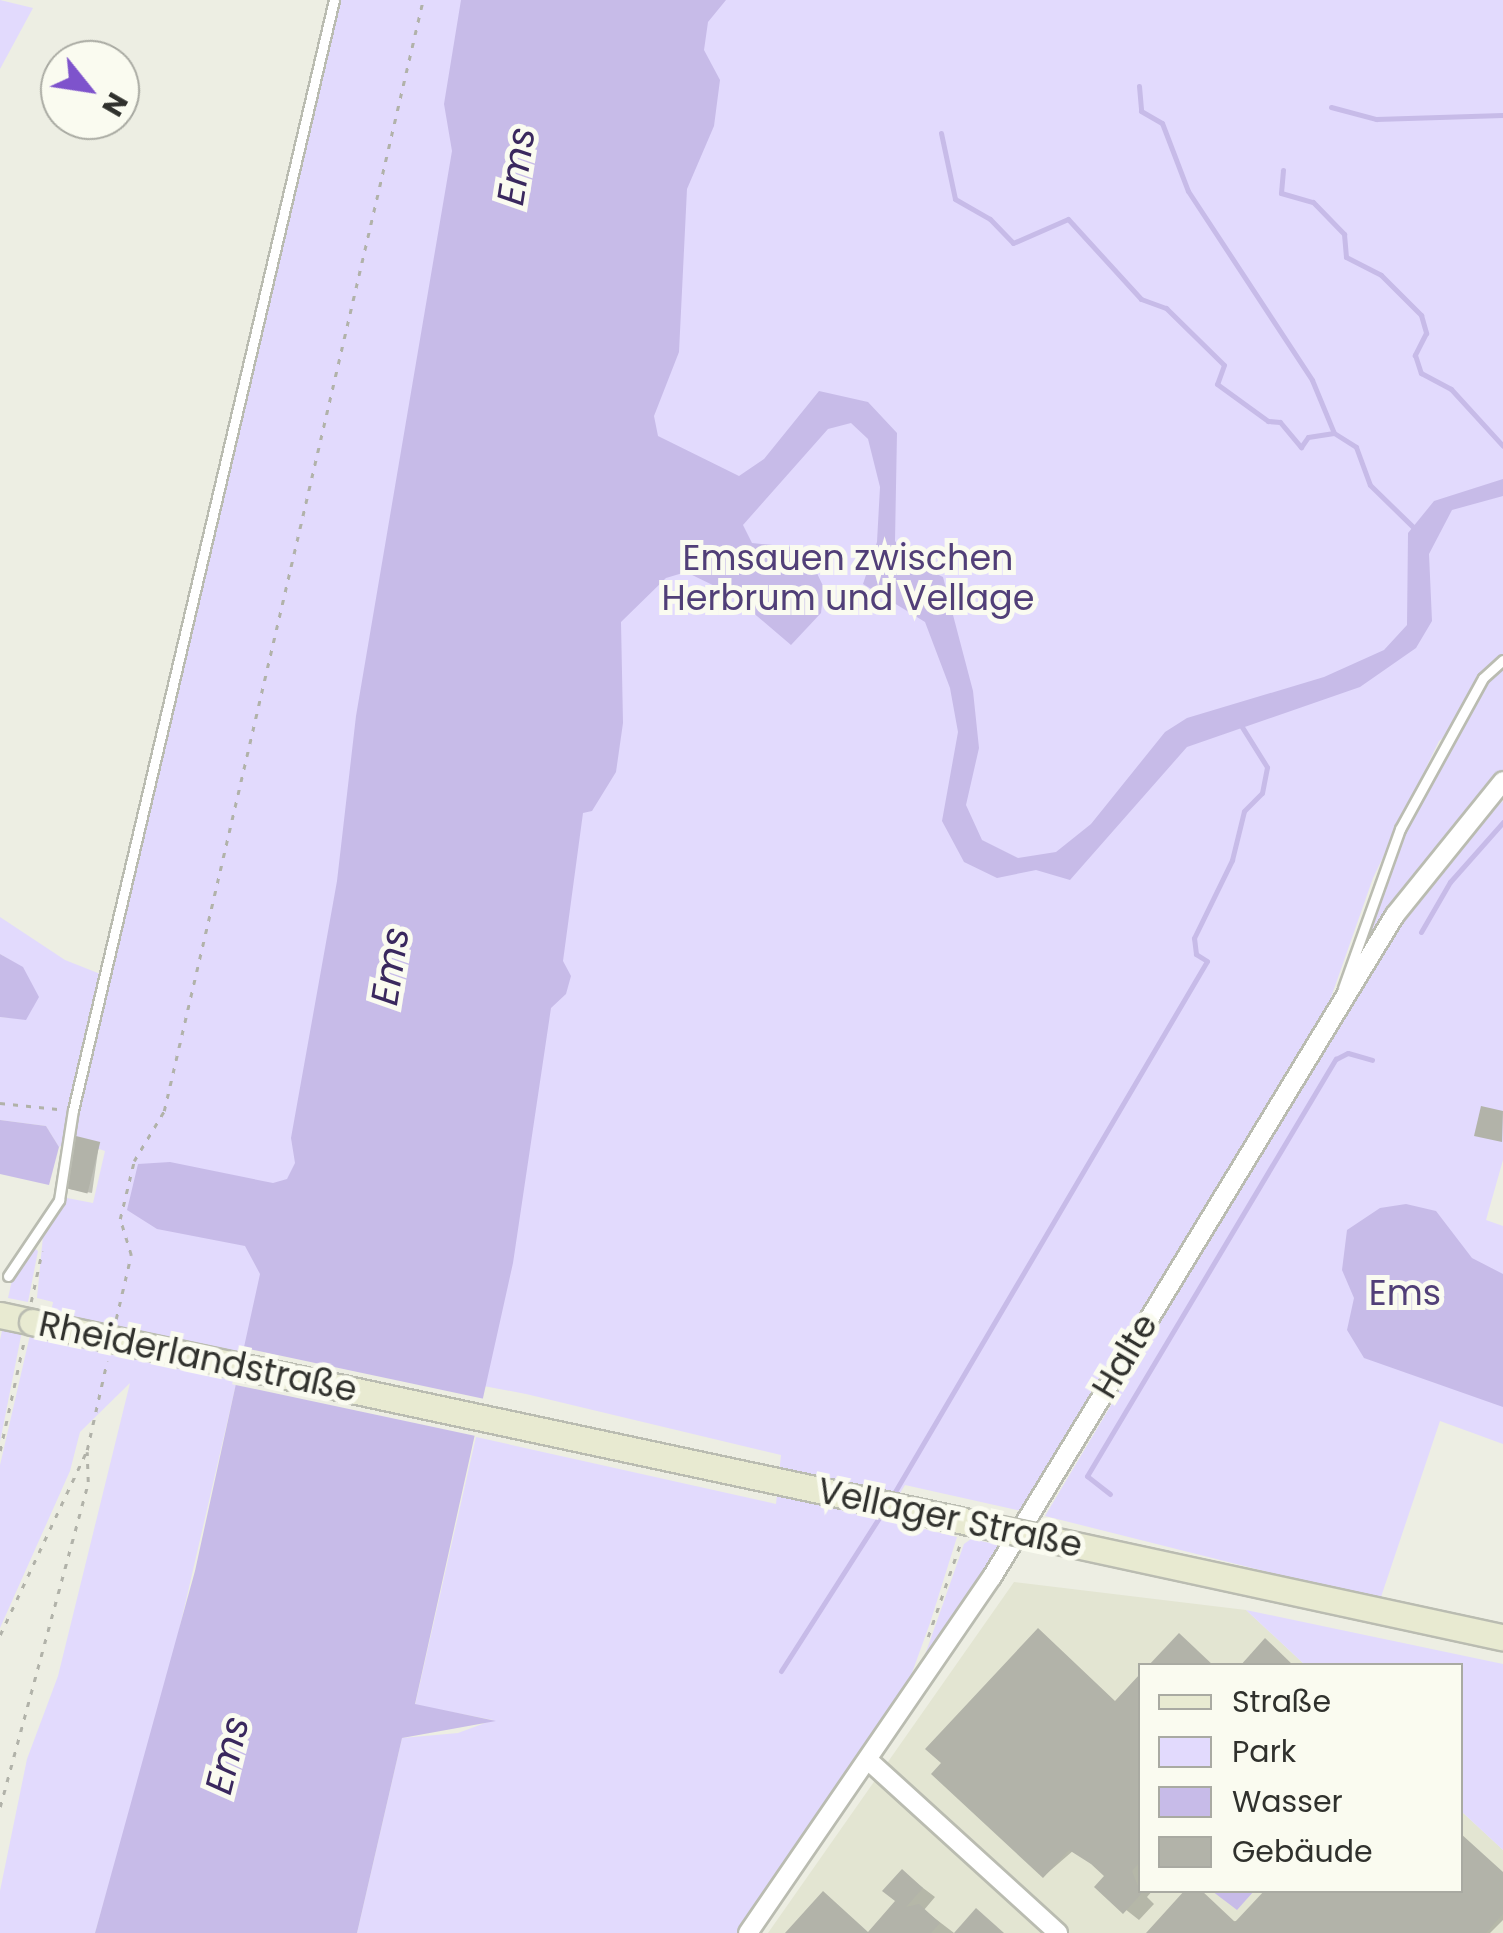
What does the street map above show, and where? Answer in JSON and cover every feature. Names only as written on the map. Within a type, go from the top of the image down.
[{"type":"main road","name":"Rheiderlandstraße","points":[[0,1315],[28,1326],[396,1399]]},
{"type":"main road","name":"Vellager Straße","points":[[396,1399],[954,1526],[992,1527],[1503,1637]]},
{"type":"street","name":"Halte","points":[[748,1933],[907,1705],[1010,1547],[1338,1004],[1396,915],[1503,781]]},
{"type":"street","points":[[868,1760],[1058,1933]]},
{"type":"lane","points":[[8,1276],[59,1200],[73,1110],[334,0]]},
{"type":"lane","points":[[1338,1004],[1400,828],[1483,678],[1503,660]]},
{"type":"path","points":[[115,1326],[130,1255],[120,1219],[134,1161],[164,1111],[423,0]]},
{"type":"path","points":[[0,1103],[73,1110]]},
{"type":"path","points":[[0,1451],[42,1251],[34,1236]]},
{"type":"path","points":[[0,1635],[87,1450],[111,1344]]},
{"type":"path","points":[[0,1806],[88,1482],[87,1450]]},
{"type":"path","points":[[926,1642],[954,1526]]},
{"type":"shaded area","points":[[1014,1582],[1246,1610],[1303,1663],[1138,1663],[1138,1893],[1463,1893],[1463,1813],[1503,1850],[1503,1933],[768,1933]]},
{"type":"green space","points":[[0,0],[33,8],[0,69]]},
{"type":"green space","name":"Emsauen zwischen Herbrum und Vellage","points":[[334,0],[1503,0],[1503,778],[1343,988],[1410,812],[1453,730],[1439,741],[1373,878],[1321,1026],[1026,1512],[905,1485],[884,1519],[957,1537],[930,1623],[899,1709],[744,1933],[357,1933],[402,1738],[458,1733],[493,1720],[415,1705],[476,1437],[776,1504],[781,1455],[526,1394],[246,1341],[165,1691],[95,1933],[0,1933],[0,1891],[27,1759],[58,1676],[130,1383],[80,1432],[70,1471],[0,1628],[0,1465],[30,1335],[46,1338],[53,1302],[37,1298],[43,1236],[67,1198],[93,1203],[105,1151],[73,1140],[59,1147],[46,1126],[0,1120],[0,1017],[26,1019],[23,968],[0,954],[0,917],[65,960],[103,975]]},
{"type":"green space","name":"Ems","points":[[1503,801],[1503,1160],[1486,1220],[1503,1226],[1503,1444],[1440,1421],[1380,1600],[1045,1516],[1394,930],[1466,836]]},
{"type":"green space","points":[[32,1246],[38,1251],[28,1302],[8,1298],[16,1262]]},
{"type":"green space","points":[[3,1326],[22,1331],[0,1442],[0,1340]]},
{"type":"green space","points":[[971,1539],[1005,1546],[913,1689],[964,1544]]},
{"type":"green space","points":[[1246,1610],[1503,1664],[1503,1850],[1463,1813],[1463,1663],[1303,1663]]},
{"type":"water","name":"Ems","points":[[461,0],[726,0],[708,22],[704,50],[720,80],[714,126],[687,189],[679,352],[654,416],[658,436],[739,476],[764,459],[819,391],[868,402],[897,433],[895,541],[912,562],[943,577],[973,691],[979,748],[966,805],[982,840],[1018,858],[1056,852],[1091,824],[1165,732],[1187,718],[1324,677],[1384,650],[1407,625],[1408,533],[1434,501],[1503,479],[1503,496],[1452,510],[1429,554],[1432,621],[1416,648],[1360,687],[1187,747],[1070,880],[1036,870],[997,878],[964,862],[942,821],[958,732],[950,688],[925,622],[863,584],[877,542],[880,487],[868,439],[851,423],[828,429],[743,525],[752,543],[805,548],[824,588],[821,613],[791,645],[731,594],[686,572],[666,578],[621,622],[623,723],[616,772],[592,811],[583,813],[563,961],[571,976],[566,994],[551,1008],[513,1263],[415,1704],[496,1721],[402,1738],[357,1933],[95,1933],[195,1571],[260,1274],[245,1246],[157,1229],[127,1210],[138,1164],[170,1162],[273,1183],[287,1179],[295,1163],[291,1138],[337,881],[356,716],[452,151],[444,104]]},
{"type":"water","points":[[0,954],[23,967],[39,997],[26,1020],[0,1017]]},
{"type":"water","points":[[0,1120],[46,1126],[59,1147],[49,1185],[0,1174]]},
{"type":"water","points":[[1406,1204],[1436,1211],[1472,1258],[1503,1274],[1503,1407],[1364,1358],[1347,1330],[1354,1298],[1342,1270],[1347,1230],[1380,1208]]},
{"type":"water","points":[[1215,1893],[1252,1893],[1237,1910]]},
{"type":"pier","points":[[240,1347],[489,1400],[482,1437],[232,1384]]},
{"type":"building","points":[[1481,1106],[1503,1111],[1502,1142],[1474,1136]]},
{"type":"building","points":[[76,1136],[100,1142],[87,1193],[63,1187]]},
{"type":"building","points":[[1038,1628],[1115,1701],[1138,1676],[1138,1864],[1132,1871],[1141,1894],[1123,1914],[1094,1887],[1104,1876],[1069,1850],[1043,1878],[931,1774],[941,1763],[925,1749]]},
{"type":"building","points":[[1179,1633],[1211,1663],[1151,1663]]},
{"type":"building","points":[[1265,1638],[1291,1663],[1243,1663]]},
{"type":"building","points":[[1463,1836],[1503,1872],[1503,1914],[1486,1933],[1146,1933],[1182,1893],[1204,1893],[1235,1922],[1262,1893],[1463,1893]]},
{"type":"building","points":[[902,1869],[923,1888],[906,1907],[919,1904],[940,1923],[931,1933],[785,1933],[823,1891],[868,1932],[895,1901],[882,1891]]},
{"type":"building","points":[[976,1908],[1004,1933],[954,1933]]},
{"type":"waterway","points":[[1139,86],[1141,111],[1162,123],[1188,191],[1312,380],[1334,433],[1356,447],[1370,485],[1413,527]]},
{"type":"waterway","points":[[1331,107],[1376,119],[1503,115]]},
{"type":"waterway","points":[[941,133],[955,199],[990,219],[1013,243],[1068,219],[1141,299],[1166,308],[1224,365],[1217,384],[1268,421],[1280,422],[1301,447],[1308,437],[1334,433]]},
{"type":"waterway","points":[[1283,170],[1281,193],[1313,202],[1344,234],[1346,257],[1381,275],[1421,315],[1426,333],[1415,355],[1421,373],[1451,389],[1503,446]]},
{"type":"waterway","points":[[893,1495],[1207,961],[1196,954],[1194,938],[1232,860],[1244,811],[1262,793],[1267,767],[1242,727]]},
{"type":"waterway","points":[[1421,932],[1450,882],[1503,822]]},
{"type":"waterway","points":[[1110,1494],[1087,1476],[1336,1059],[1348,1053],[1372,1060]]},
{"type":"waterway","points":[[781,1671],[882,1513]]}]
